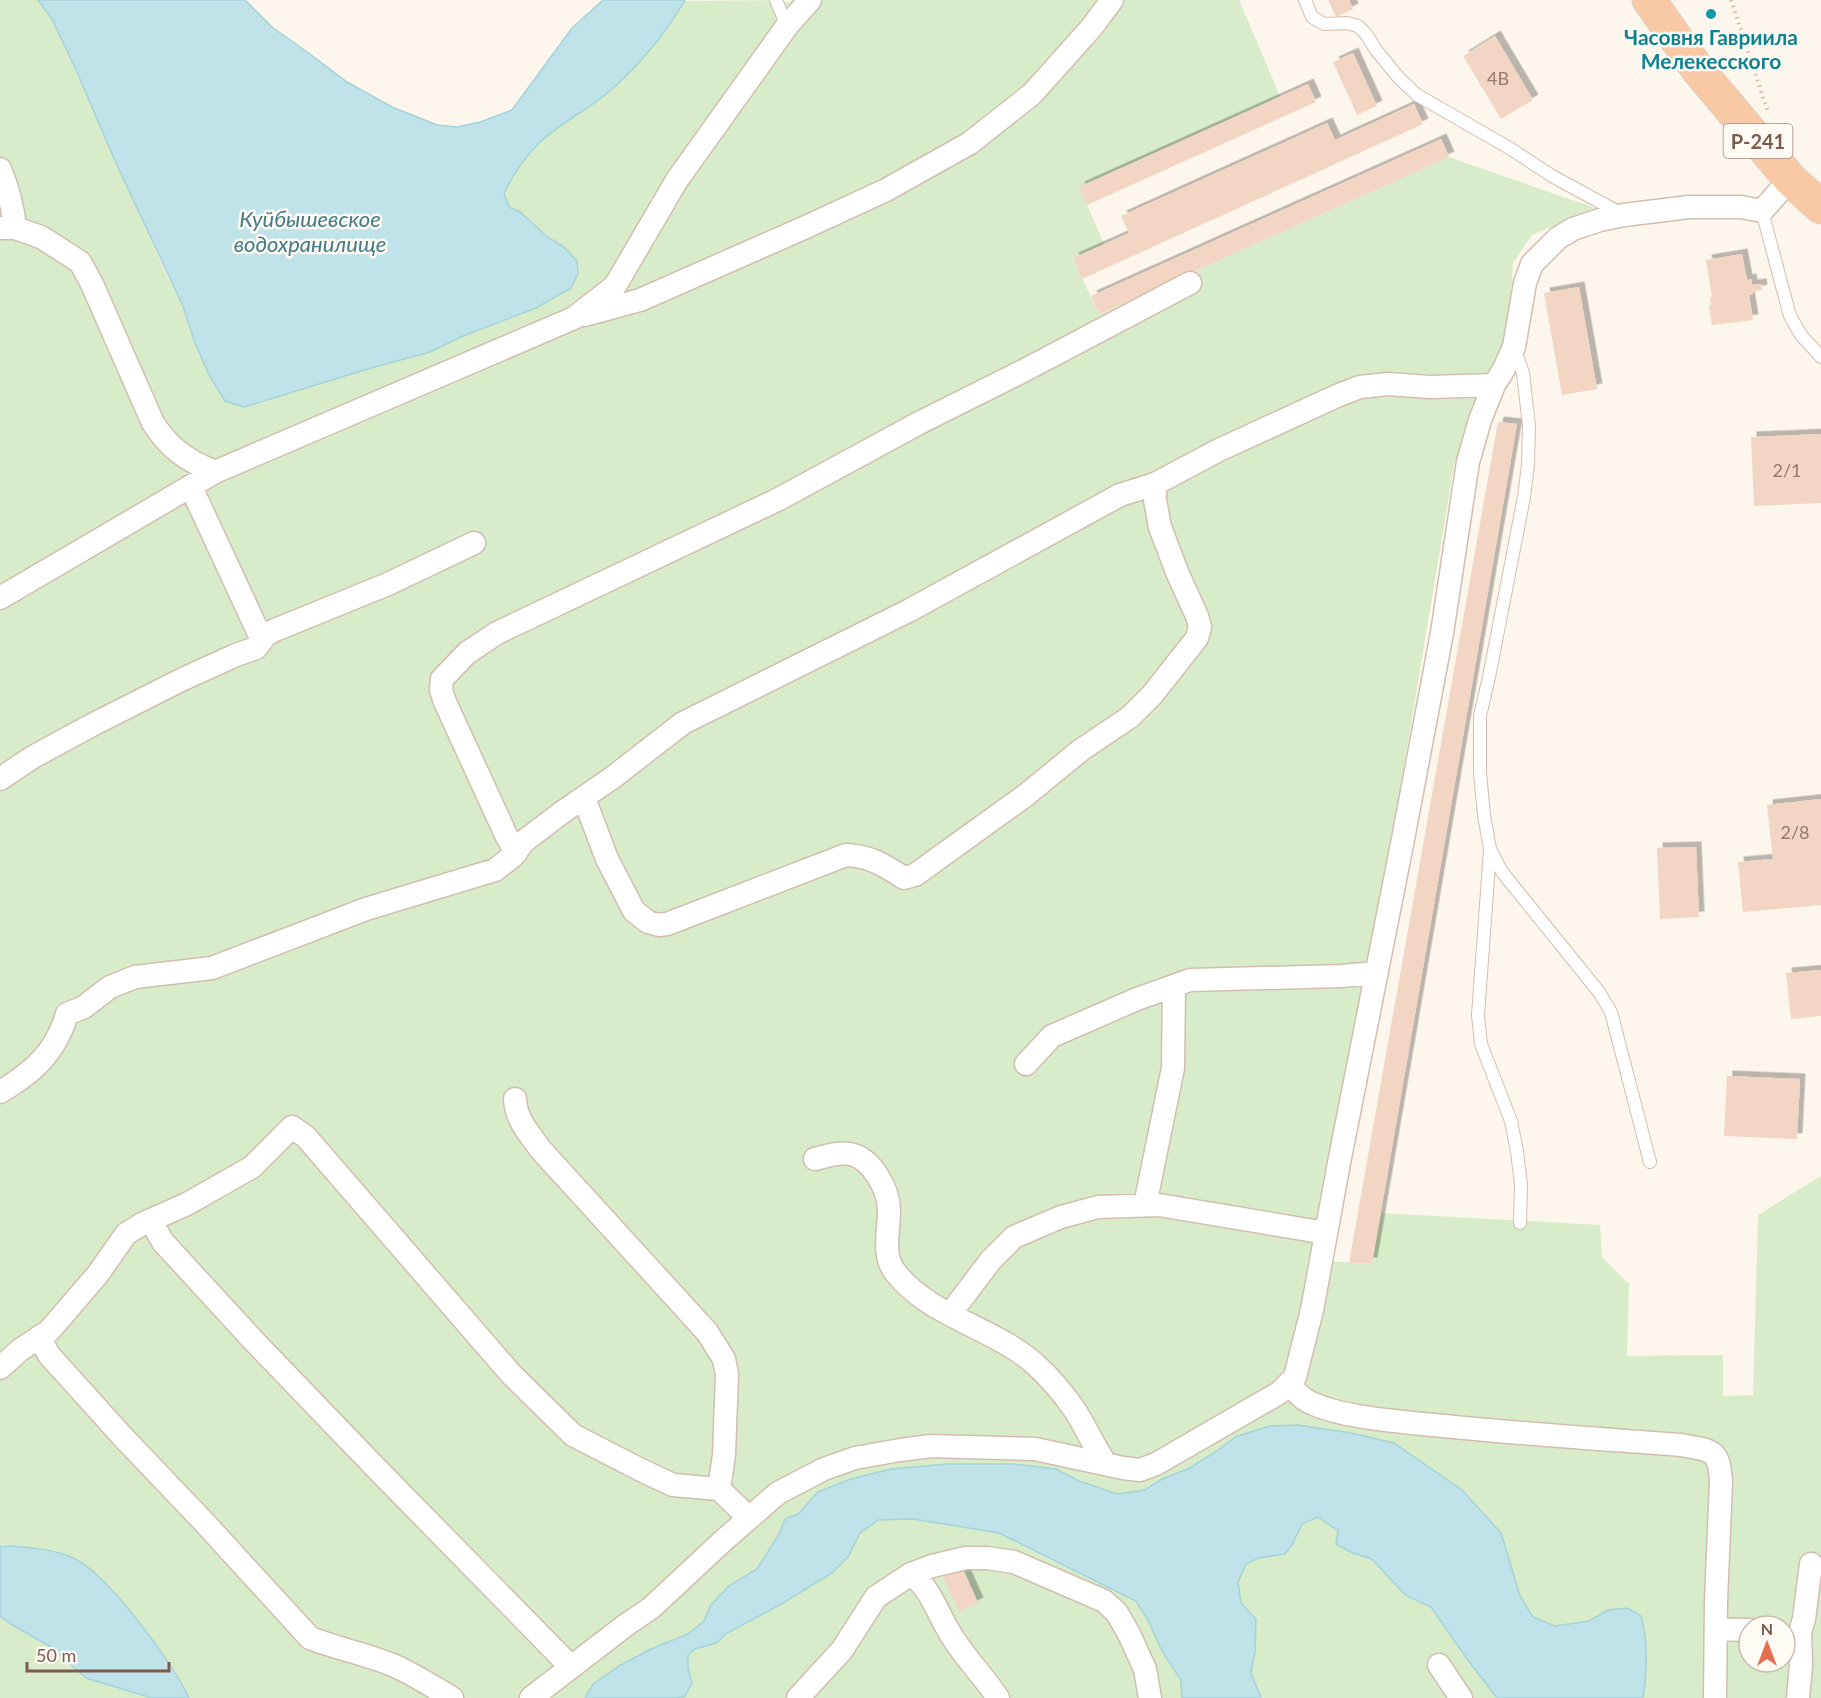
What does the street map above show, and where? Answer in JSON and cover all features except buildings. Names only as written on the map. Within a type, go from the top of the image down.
[{"type":"highway","name":"Р-241","points":[[1649,0],[1699,71],[1790,179],[1821,207]]},
{"type":"street","points":[[574,318],[615,286],[677,180],[787,26],[810,0]]},
{"type":"street","points":[[0,598],[215,472],[574,318],[640,300],[886,190],[970,143],[1032,94],[1092,27],[1112,0]]},
{"type":"street","points":[[0,169],[14,213],[8,228],[41,237],[80,262],[158,431],[183,456],[215,472]]},
{"type":"street","points":[[538,1696],[571,1667],[651,1608],[778,1493],[824,1469],[855,1458],[931,1446],[1035,1449],[1140,1470],[1156,1464],[1279,1393],[1290,1384],[1295,1377],[1312,1310],[1442,633],[1468,462],[1480,420],[1494,385],[1514,347],[1525,284],[1532,264],[1558,238],[1573,229],[1624,215],[1689,207],[1741,207],[1762,211],[1790,179]]},
{"type":"street","points":[[516,853],[441,690],[442,679],[467,653],[497,633],[779,499],[919,423],[1190,283]]},
{"type":"street","points":[[0,1092],[34,1070],[49,1052],[63,1029],[67,1014],[84,1007],[110,987],[135,977],[212,968],[366,909],[495,870],[516,853],[523,842],[683,723],[910,610],[1120,495],[1155,484],[1219,450],[1339,394],[1360,387],[1388,384],[1430,387],[1494,385]]},
{"type":"street","points":[[584,798],[607,859],[634,911],[648,922],[659,925],[667,924],[846,855],[861,856],[877,861],[904,878],[915,875],[1026,795],[1081,750],[1130,717],[1152,695],[1197,638],[1200,627],[1197,616],[1160,527],[1155,500],[1155,484]]},
{"type":"street","points":[[191,487],[262,640]]},
{"type":"street","points":[[0,779],[33,757],[92,725],[181,680],[256,648],[266,635],[275,630],[388,584],[474,543]]},
{"type":"street","points":[[1026,1064],[1052,1036],[1137,999],[1190,980],[1341,976],[1377,972]]},
{"type":"street","points":[[1145,1205],[1173,1068],[1174,986]]},
{"type":"street","points":[[515,1100],[519,1119],[541,1150],[707,1332],[718,1348],[727,1374],[724,1455],[719,1489]]},
{"type":"street","points":[[0,1368],[20,1350],[49,1331],[98,1274],[126,1234],[150,1220],[187,1204],[252,1167],[292,1127],[306,1137],[511,1374],[573,1435],[673,1485],[719,1489],[749,1518]]},
{"type":"street","points":[[815,1159],[837,1153],[853,1154],[868,1164],[880,1180],[888,1201],[889,1264],[896,1274],[915,1292],[950,1314],[1001,1340],[1035,1364],[1073,1408],[1106,1464]]},
{"type":"street","points":[[950,1314],[991,1260],[1014,1237],[1079,1211],[1098,1207],[1160,1205],[1326,1233]]},
{"type":"street","points":[[150,1220],[163,1242],[252,1339],[571,1667]]},
{"type":"street","points":[[39,1337],[49,1355],[310,1638],[393,1666],[420,1678],[452,1698]]},
{"type":"street","points":[[1290,1384],[1298,1396],[1311,1403],[1382,1419],[1509,1432],[1682,1445],[1707,1450],[1716,1456],[1720,1465],[1715,1698]]},
{"type":"street","points":[[798,1698],[842,1650],[876,1597],[911,1574],[932,1566],[966,1558],[1014,1562],[1104,1601],[1117,1613],[1129,1634],[1145,1670],[1150,1698]]},
{"type":"street","points":[[1797,1627],[1804,1619],[1811,1564]]},
{"type":"street","points":[[911,1574],[922,1582],[949,1632],[998,1698]]},
{"type":"street","points":[[1716,1629],[1737,1630]]},
{"type":"street","points":[[1797,1650],[1801,1665],[1798,1698]]},
{"type":"street","points":[[1439,1665],[1461,1698]]},
{"type":"lane","points":[[776,0],[787,26]]},
{"type":"lane","points":[[1305,0],[1312,17],[1324,24],[1347,23],[1358,26],[1399,78],[1417,95],[1511,149],[1552,176],[1593,196],[1624,215]]},
{"type":"lane","points":[[1762,211],[1790,316],[1801,335],[1821,357]]},
{"type":"lane","points":[[1514,347],[1523,373],[1529,426],[1528,465],[1522,508],[1480,716],[1481,784],[1490,849],[1478,1016],[1481,1044],[1510,1121],[1517,1151],[1521,1185],[1520,1223]]},
{"type":"lane","points":[[1490,849],[1502,872],[1599,992],[1611,1012],[1650,1162]]},
{"type":"path","points":[[1731,0],[1769,114]]},
{"type":"green space","points":[[0,0],[38,0],[52,19],[165,271],[183,306],[195,343],[209,375],[244,407],[430,352],[463,336],[564,247],[509,207],[504,193],[519,167],[545,137],[604,95],[627,74],[658,39],[685,1],[1239,0],[1280,96],[1087,205],[1104,244],[1073,259],[1099,314],[1449,157],[1595,208],[1532,235],[1513,263],[1511,298],[1499,356],[1473,403],[1454,465],[1395,821],[1314,1261],[1372,1263],[1381,1213],[1600,1225],[1602,1257],[1629,1284],[1627,1356],[1723,1355],[1723,1396],[1753,1395],[1758,1215],[1821,1176],[1821,1698],[1643,1698],[1646,1652],[1608,1610],[1589,1621],[1555,1626],[1533,1617],[1520,1596],[1501,1533],[1235,1437],[1188,1469],[1162,1479],[1145,1490],[1117,1495],[1079,1481],[1056,1469],[1013,1464],[947,1464],[818,1492],[798,1514],[785,1519],[779,1534],[757,1569],[729,1586],[711,1605],[704,1621],[688,1634],[651,1649],[621,1665],[593,1684],[585,1698],[189,1698],[166,1659],[121,1600],[97,1575],[79,1562],[58,1554],[46,1550],[0,1547]]},
{"type":"green space","points":[[1318,1517],[1339,1531],[1353,1553],[1372,1559],[1405,1595],[1431,1606],[1497,1698],[1261,1698],[1251,1673],[1255,1652],[1241,1603],[1238,1582],[1245,1565],[1259,1558],[1285,1554],[1302,1524]]},
{"type":"green space","points":[[913,1519],[999,1533],[1136,1601],[1148,1620],[1162,1651],[1181,1680],[1182,1698],[677,1698],[685,1696],[692,1683],[688,1669],[688,1655],[695,1649],[716,1643],[727,1633],[815,1584],[848,1557],[860,1533],[877,1520]]},
{"type":"green space","points":[[0,1616],[51,1647],[86,1678],[152,1698],[0,1698]]},
{"type":"water","name":"Куйбышевское водохранилище","points":[[38,0],[245,0],[272,27],[347,82],[392,107],[437,125],[457,127],[480,122],[512,110],[572,28],[603,0],[685,0],[659,39],[639,63],[605,95],[538,144],[519,167],[504,193],[509,207],[520,212],[548,237],[564,247],[577,261],[578,273],[571,288],[536,308],[463,336],[430,352],[244,407],[225,401],[209,375],[195,343],[183,306],[116,163],[76,70],[52,19]]},
{"type":"water","points":[[1298,1425],[1351,1433],[1394,1443],[1462,1490],[1501,1533],[1520,1596],[1533,1617],[1555,1626],[1589,1621],[1608,1610],[1627,1608],[1641,1616],[1646,1657],[1643,1698],[1497,1698],[1431,1607],[1405,1595],[1372,1559],[1336,1544],[1338,1531],[1318,1517],[1302,1524],[1285,1554],[1259,1558],[1246,1564],[1238,1582],[1241,1603],[1256,1619],[1255,1652],[1251,1673],[1261,1698],[1182,1698],[1181,1680],[1162,1651],[1148,1620],[1136,1601],[999,1533],[913,1519],[878,1520],[860,1533],[848,1557],[832,1573],[778,1606],[727,1633],[716,1643],[695,1649],[688,1655],[688,1669],[692,1683],[685,1696],[677,1698],[585,1698],[593,1684],[621,1665],[651,1649],[688,1634],[704,1621],[711,1605],[729,1586],[757,1569],[779,1534],[785,1519],[798,1514],[818,1492],[851,1479],[891,1469],[947,1464],[1013,1464],[1056,1469],[1079,1481],[1117,1494],[1145,1490],[1162,1479],[1188,1469],[1235,1437],[1270,1426]]},
{"type":"water","points":[[0,1547],[41,1549],[71,1557],[102,1580],[154,1642],[189,1698],[152,1698],[86,1678],[51,1647],[0,1616]]},
{"type":"place","name":"Часовня Гавриила Мелекесского","points":[[1711,14]]}]
